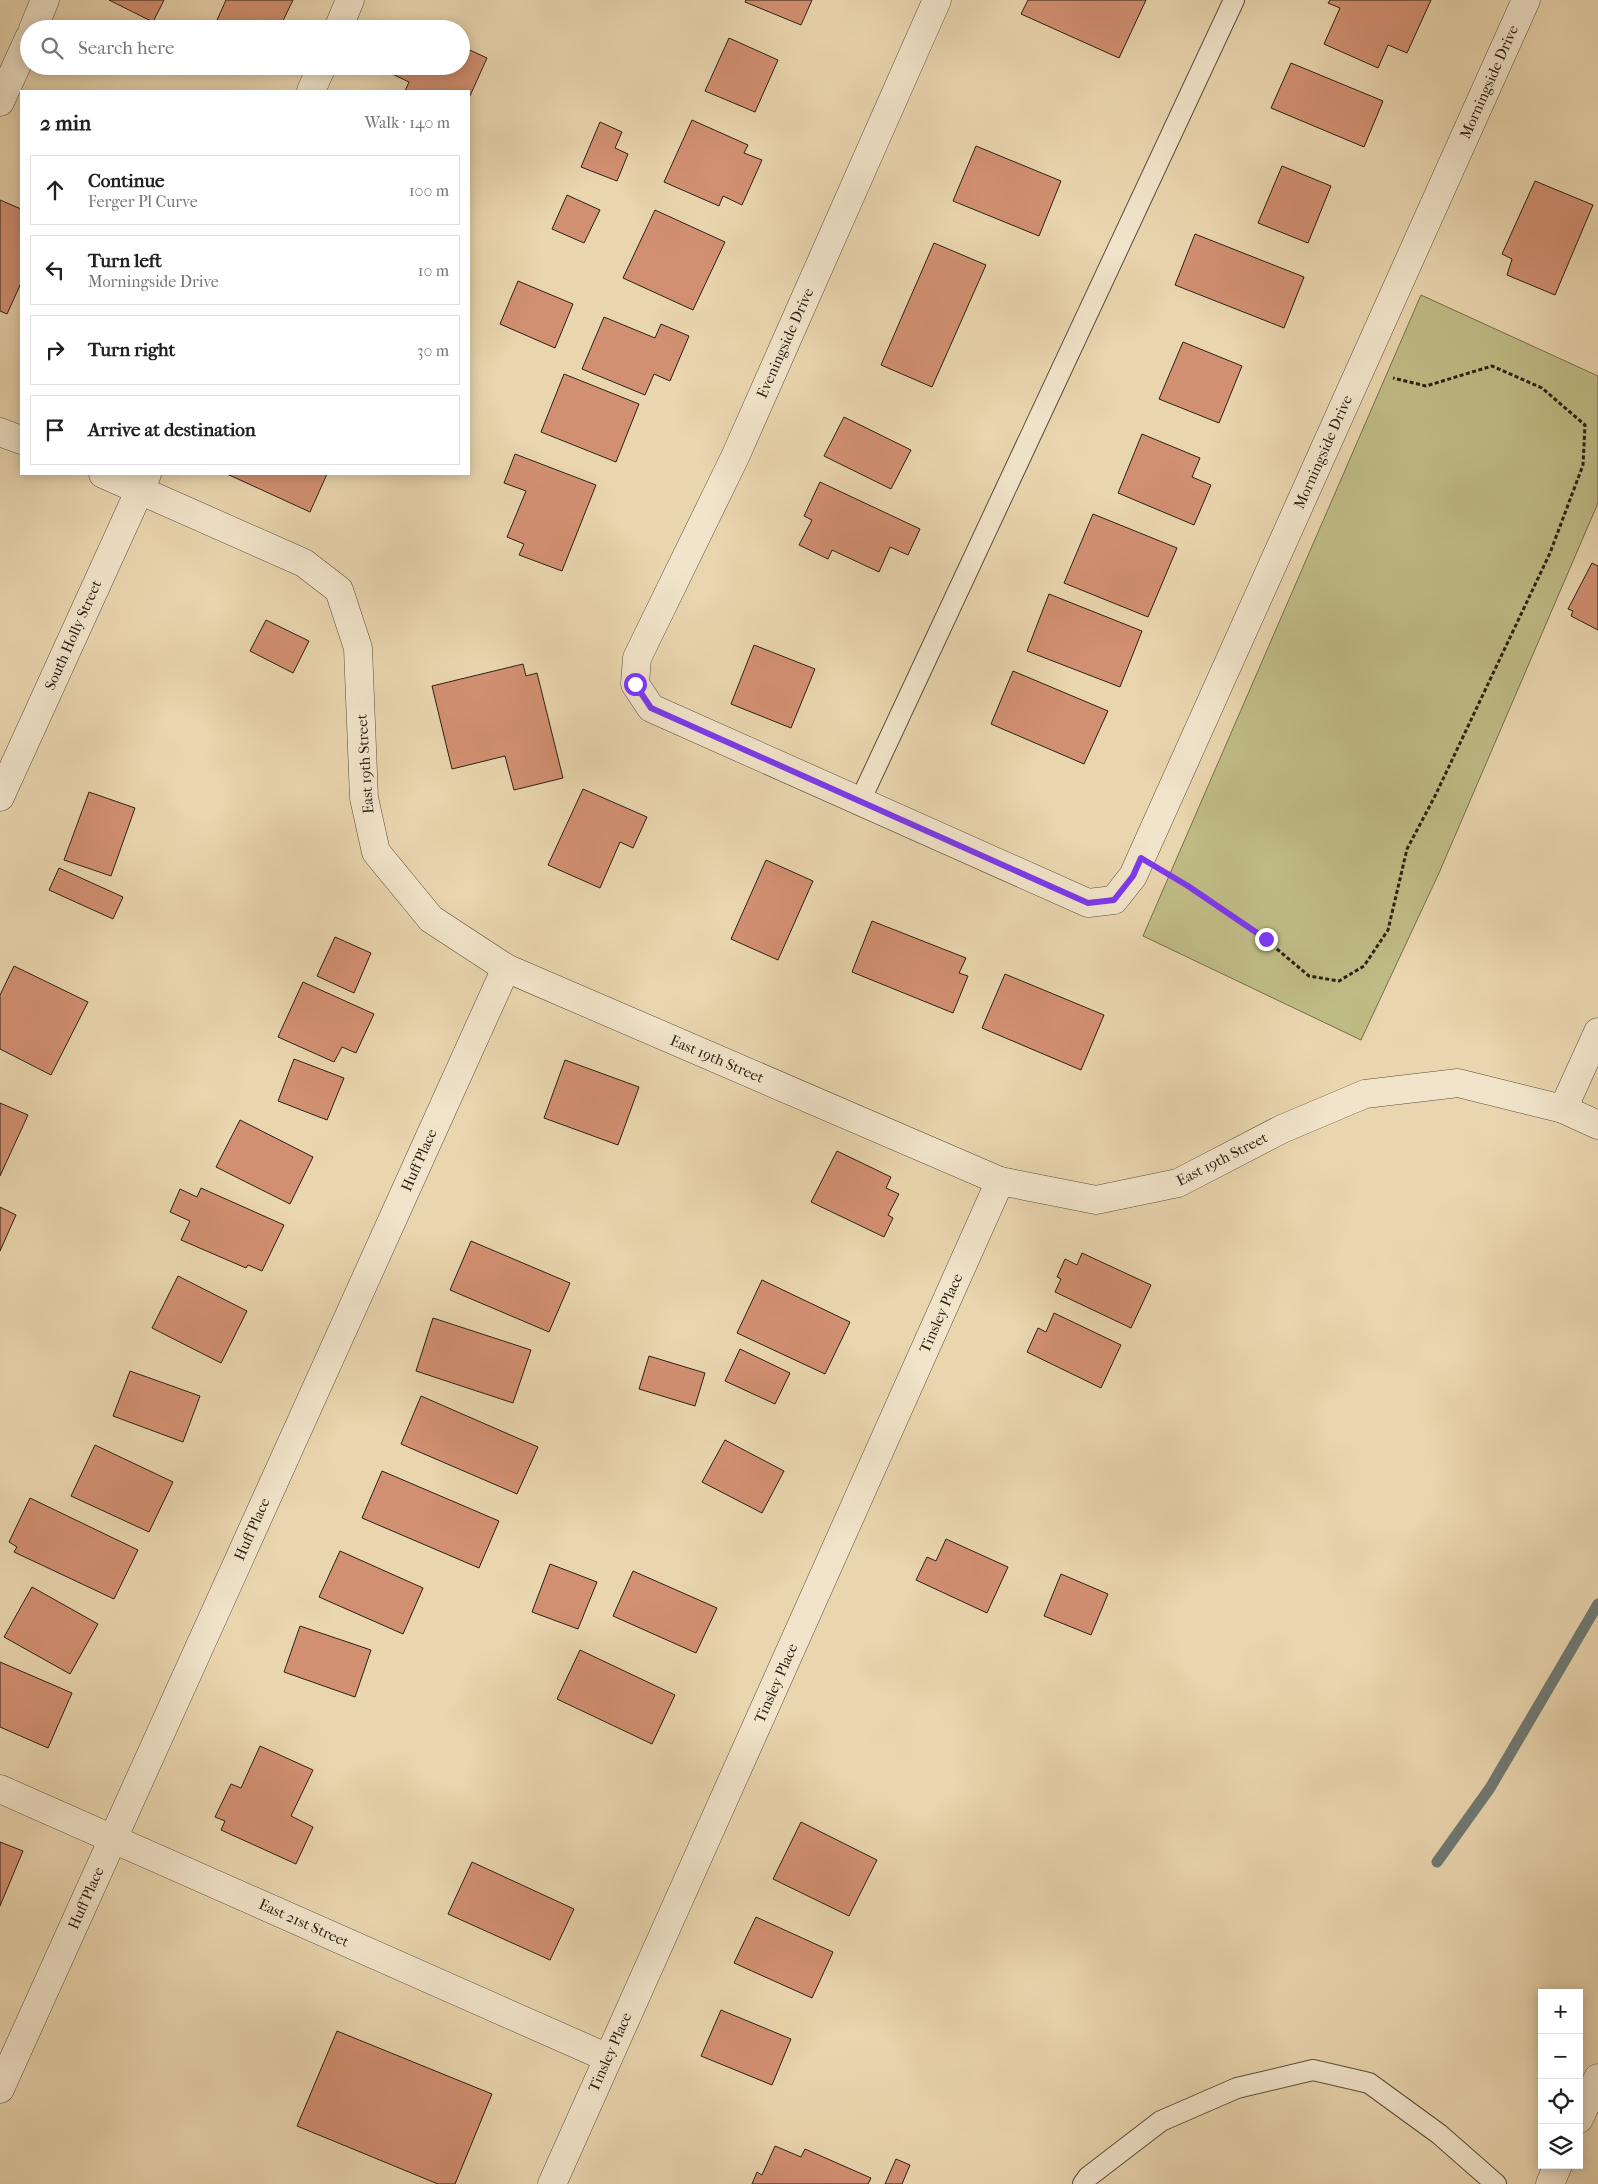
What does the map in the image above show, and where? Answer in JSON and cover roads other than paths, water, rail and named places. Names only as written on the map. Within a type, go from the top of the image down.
[{"type":"street","points":[[37,20],[45,0]]},
{"type":"street","points":[[342,20],[350,0]]},
{"type":"street","name":"Eveningside Drive","points":[[860,801],[651,708],[635,684],[637,658],[735,457],[937,0]]},
{"type":"street","name":"Morningside Drive","points":[[860,801],[1088,903],[1114,900],[1133,876],[1526,0]]},
{"type":"street","points":[[0,102],[20,58]]},
{"type":"street","points":[[311,90],[318,75]]},
{"type":"street","points":[[0,432],[20,440]]},
{"type":"street","name":"East 19th Street","points":[[108,475],[143,481],[304,563],[339,590],[358,648],[364,798],[376,852],[431,919],[506,968],[1000,1181],[1096,1200],[1178,1183],[1282,1129],[1365,1094],[1458,1083],[1563,1108],[1598,1125]]},
{"type":"street","name":"South Holly Street","points":[[0,797],[143,481]]},
{"type":"street","name":"Huff Place","points":[[0,2089],[506,968]]},
{"type":"street","points":[[1563,1108],[1598,1032]]},
{"type":"street","name":"Tinsley Place","points":[[552,2184],[1000,1181]]},
{"type":"street","name":"East 21st Street","points":[[0,1789],[608,2058]]},
{"type":"street","points":[[1583,2110],[1598,2078]]},
{"type":"street","points":[[1550,2184],[1556,2169]]},
{"type":"lane","points":[[860,801],[1234,0]]},
{"type":"lane","points":[[1083,2184],[1088,2177],[1161,2121],[1237,2088],[1313,2070],[1369,2083],[1439,2134],[1496,2184]]},
{"type":"waterway","points":[[1437,1862],[1490,1788],[1598,1604]]}]
